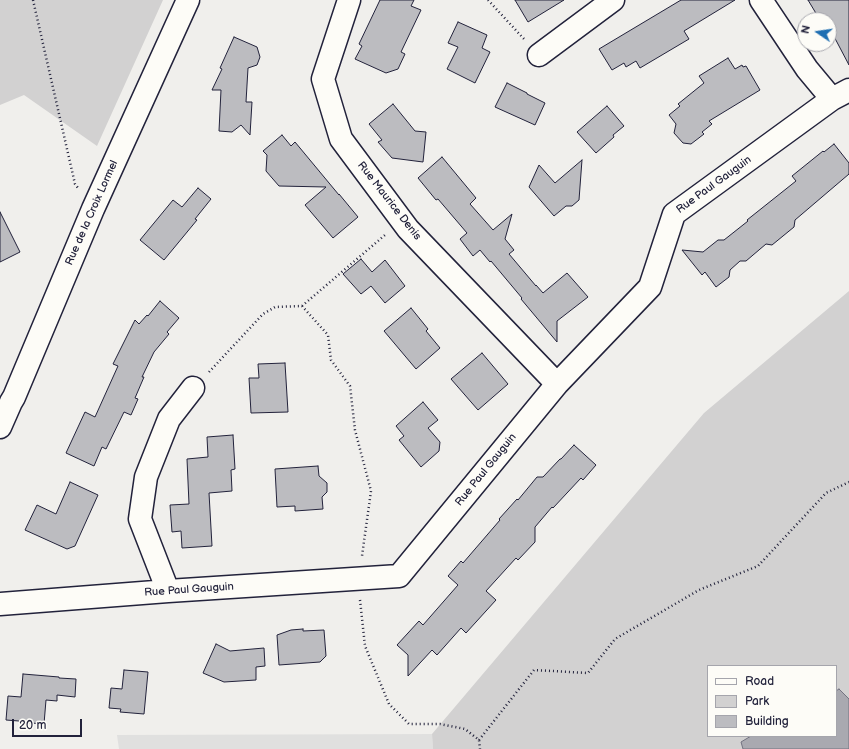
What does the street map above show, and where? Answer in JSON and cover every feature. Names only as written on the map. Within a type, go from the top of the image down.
[{"type":"street","name":"Rue de la Croix Lormel","points":[[0,427],[93,209],[188,0]]},
{"type":"street","name":"Rue Maurice Denis","points":[[348,0],[323,79],[341,139],[408,230],[557,384]]},
{"type":"street","points":[[538,55],[613,0]]},
{"type":"street","points":[[761,0],[807,69],[841,95]]},
{"type":"street","name":"Rue Paul Gauguin","points":[[0,604],[168,591],[399,576],[557,384],[650,287],[674,214],[841,95]]},
{"type":"street","points":[[168,591],[140,519],[146,477],[169,418],[194,388]]},
{"type":"path","points":[[33,0],[75,184],[93,209]]},
{"type":"path","points":[[488,0],[538,55]]},
{"type":"path","points":[[194,388],[262,314],[275,307],[302,306],[402,221]]},
{"type":"path","points":[[302,306],[328,335],[331,360],[350,386],[355,430],[372,491],[358,579],[365,646],[389,704],[409,724],[440,724],[465,729],[479,740]]},
{"type":"path","points":[[480,749],[479,740],[534,670],[588,673],[615,639],[699,590],[758,566],[826,493],[849,482]]},
{"type":"shaded area","points":[[839,689],[849,699],[849,749],[743,749],[741,742],[749,737],[837,737],[837,690]]},
{"type":"shaded area","points":[[432,734],[433,749],[119,749],[117,735]]},
{"type":"green space","points":[[0,0],[163,0],[97,146],[24,95],[0,105]]},
{"type":"green space","points":[[849,291],[849,749],[433,749],[432,734],[704,413]]},
{"type":"building","points":[[380,0],[414,0],[411,6],[421,10],[401,52],[405,54],[398,69],[386,73],[355,59],[362,46],[359,44]]},
{"type":"building","points":[[515,0],[564,0],[528,22]]},
{"type":"building","points":[[681,0],[735,0],[684,31],[689,39],[640,68],[636,61],[626,67],[624,63],[612,70],[599,49]]},
{"type":"building","points":[[808,0],[849,0],[849,65],[837,42],[837,12],[815,12]]},
{"type":"building","points":[[458,22],[487,35],[482,48],[490,52],[475,83],[447,69],[458,47],[448,43]]},
{"type":"building","points":[[234,37],[257,47],[260,57],[257,65],[248,68],[246,102],[252,102],[250,135],[241,125],[232,132],[219,131],[221,90],[212,90]]},
{"type":"building","points":[[728,58],[735,69],[742,65],[743,67],[746,66],[760,90],[709,121],[712,124],[702,132],[704,134],[691,144],[683,143],[674,133],[676,124],[669,115],[680,106],[678,104],[704,83],[699,76]]},
{"type":"building","points":[[507,83],[545,103],[535,125],[495,107]]},
{"type":"building","points":[[393,104],[415,131],[426,132],[423,162],[392,158],[378,142],[382,140],[369,124]]},
{"type":"building","points":[[607,106],[624,126],[596,153],[577,132]]},
{"type":"building","points":[[282,135],[291,146],[295,142],[358,217],[333,238],[305,205],[326,187],[279,186],[266,171],[267,155],[263,151]]},
{"type":"building","points":[[834,144],[849,163],[849,174],[795,220],[794,227],[772,245],[766,244],[746,261],[740,261],[730,270],[729,277],[716,287],[705,272],[702,275],[682,250],[703,252],[718,240],[724,240],[796,181],[792,176]]},
{"type":"building","points":[[442,157],[476,198],[470,204],[493,230],[512,214],[505,239],[514,250],[509,254],[543,293],[567,273],[588,297],[557,321],[557,342],[491,261],[490,262],[480,250],[473,256],[460,239],[467,233],[418,178]]},
{"type":"building","points":[[582,160],[579,200],[572,206],[566,206],[554,216],[529,187],[539,165],[555,183]]},
{"type":"building","points":[[198,188],[211,199],[195,219],[197,220],[164,260],[140,240],[173,200],[182,207]]},
{"type":"building","points":[[0,212],[20,252],[0,262]]},
{"type":"building","points":[[361,259],[372,272],[385,260],[405,286],[385,303],[371,286],[361,294],[343,274]]},
{"type":"building","points":[[160,301],[179,318],[167,332],[169,334],[154,352],[142,377],[144,377],[135,398],[138,399],[131,415],[124,412],[106,449],[102,447],[94,466],[66,453],[85,412],[95,417],[118,366],[113,364],[135,320],[139,324],[147,315],[148,316]]},
{"type":"building","points":[[411,308],[428,329],[426,331],[440,348],[416,369],[384,331]]},
{"type":"building","points":[[482,353],[508,384],[478,410],[451,379]]},
{"type":"building","points":[[285,363],[288,412],[251,413],[249,378],[259,378],[258,364]]},
{"type":"building","points":[[423,402],[438,420],[428,428],[440,442],[439,451],[421,467],[399,440],[404,436],[396,426]]},
{"type":"building","points":[[233,435],[235,469],[231,470],[232,491],[209,493],[212,546],[182,548],[181,531],[172,532],[170,505],[189,504],[187,459],[208,457],[207,437]]},
{"type":"building","points":[[574,445],[596,465],[583,480],[581,478],[553,508],[552,507],[535,527],[535,542],[518,560],[516,558],[486,591],[496,600],[466,633],[461,628],[437,655],[432,650],[408,676],[408,655],[397,645],[419,621],[423,625],[458,585],[448,576],[461,561],[463,563],[500,520],[499,519],[517,499],[518,500],[537,477],[543,477]]},
{"type":"building","points":[[318,466],[319,476],[327,483],[327,492],[322,497],[323,509],[295,511],[295,506],[277,507],[275,469]]},
{"type":"building","points":[[70,482],[98,495],[75,546],[67,549],[25,530],[37,505],[56,514]]},
{"type":"building","points":[[303,629],[303,631],[324,630],[326,656],[320,662],[279,665],[277,635],[291,630]]},
{"type":"building","points":[[216,644],[230,651],[264,648],[265,666],[256,667],[256,680],[224,682],[203,673]]},
{"type":"building","points":[[124,670],[148,672],[144,714],[120,712],[121,709],[109,708],[111,688],[122,689]]},
{"type":"building","points":[[23,674],[76,679],[75,697],[57,695],[57,701],[46,700],[44,724],[6,720],[8,696],[21,697]]}]
